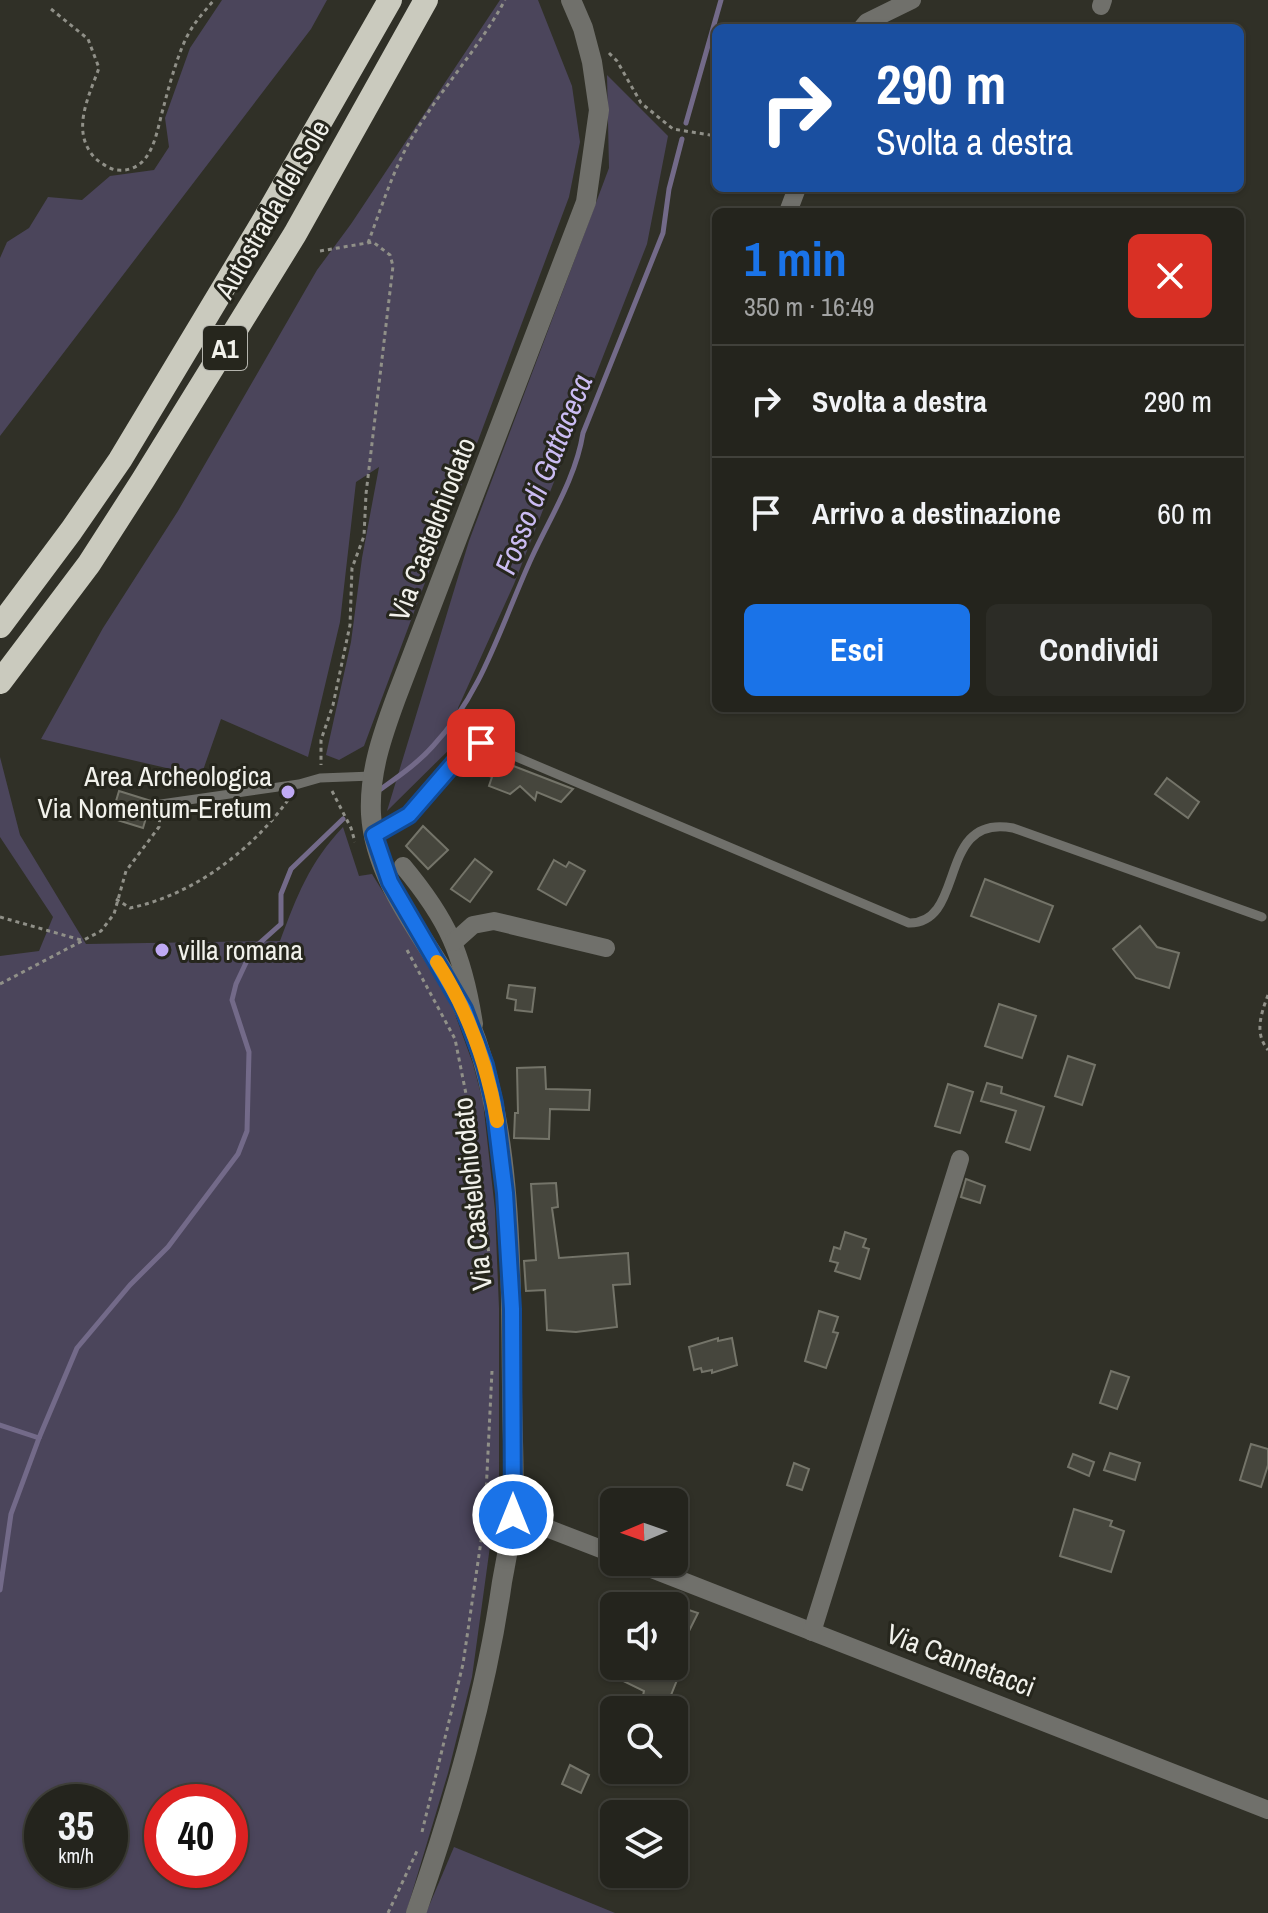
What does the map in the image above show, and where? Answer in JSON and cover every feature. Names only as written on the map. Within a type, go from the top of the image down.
[{"type":"highway","name":"Autostrada del Sole","points":[[0,626],[120,460],[263,222],[390,0]]},
{"type":"highway","name":"Autostrada del Sole","points":[[0,682],[89,564],[143,480],[295,234],[426,0]]},
{"type":"street","name":"Via Castelchiodato","points":[[416,1913],[475,1716],[496,1624],[513,1515],[512,1309],[505,1193],[494,1103],[476,1038],[448,979],[390,882],[374,835],[372,776],[392,708],[586,202],[599,110],[592,62],[571,0]]},
{"type":"street","points":[[865,24],[912,0]]},
{"type":"street","points":[[374,835],[409,815],[469,746],[478,742],[488,745]]},
{"type":"street","points":[[403,866],[436,908],[454,942],[467,983],[476,1038]]},
{"type":"street","points":[[454,942],[473,925],[494,921],[606,948]]},
{"type":"street","points":[[812,1632],[960,1159]]},
{"type":"street","points":[[513,1515],[600,1549]]},
{"type":"street","name":"Via Cannetacci","points":[[670,1576],[1267,1806]]},
{"type":"lane","points":[[488,745],[909,923],[925,922],[933,916],[969,840],[980,829],[995,825],[1013,828],[1262,917]]},
{"type":"lane","points":[[161,804],[299,784],[320,778],[372,776]]},
{"type":"path","points":[[51,9],[88,39],[99,68],[85,105],[82,136],[84,145],[98,161],[115,170],[137,167],[148,155],[157,136],[179,54],[194,22],[214,0]]},
{"type":"path","points":[[368,243],[386,194],[414,134],[487,33],[505,0]]},
{"type":"path","points":[[606,50],[617,61],[641,103],[673,129],[712,134]]},
{"type":"path","points":[[320,251],[373,242],[390,255],[393,282],[366,494],[364,536],[352,568],[350,625],[333,705],[321,740],[320,778]]},
{"type":"path","points":[[116,899],[130,908],[150,904],[200,880],[227,863],[252,839],[299,784]]},
{"type":"path","points":[[0,984],[101,931],[114,914],[126,871],[159,827],[161,804]]},
{"type":"path","points":[[0,917],[82,941]]},
{"type":"path","points":[[424,981],[455,1039],[475,1139],[492,1272]]},
{"type":"path","points":[[1268,995],[1261,1013],[1260,1031],[1268,1050]]},
{"type":"path","points":[[388,1913],[420,1844],[463,1664],[485,1514],[493,1359]]},
{"type":"shaded area","points":[[222,0],[327,0],[311,29],[0,436],[0,258],[7,242],[29,228],[48,197],[82,200],[110,176],[154,170],[169,147],[165,118],[190,48]]},
{"type":"shaded area","points":[[500,0],[538,0],[572,86],[580,142],[569,197],[364,746],[339,760],[326,755],[351,642],[362,558],[379,467],[356,482],[340,622],[308,757],[221,719],[201,776],[41,739],[103,628],[178,511],[317,270]]},
{"type":"shaded area","points":[[607,75],[668,136],[647,244],[514,584],[458,708],[465,734],[387,811],[469,541],[609,168]]},
{"type":"shaded area","points":[[0,757],[20,835],[86,944],[280,941],[313,867],[343,827],[359,876],[372,874],[451,1003],[473,1064],[483,1102],[495,1210],[499,1308],[499,1481],[472,1677],[448,1773],[406,1913],[0,1913],[0,956],[39,951],[53,917],[0,837]]},
{"type":"shaded area","points":[[454,1847],[598,1906],[615,1913],[426,1913]]},
{"type":"building","points":[[480,755],[573,789],[561,802],[537,792],[535,800],[520,786],[510,794],[489,786],[492,777],[474,770]]},
{"type":"building","points":[[1167,778],[1199,802],[1188,818],[1155,794]]},
{"type":"building","points":[[119,791],[151,801],[143,828],[111,818]]},
{"type":"building","points":[[423,826],[448,850],[428,869],[406,846]]},
{"type":"building","points":[[475,859],[492,872],[470,902],[451,889]]},
{"type":"building","points":[[554,860],[566,867],[569,862],[585,871],[566,905],[538,889]]},
{"type":"building","points":[[985,879],[1053,906],[1039,942],[971,916]]},
{"type":"building","points":[[1140,926],[1157,947],[1179,953],[1169,988],[1136,978],[1113,949]]},
{"type":"building","points":[[509,985],[535,988],[532,1012],[515,1010],[516,1000],[507,998]]},
{"type":"building","points":[[999,1004],[1036,1016],[1022,1058],[985,1046]]},
{"type":"building","points":[[1068,1056],[1095,1065],[1082,1105],[1055,1096]]},
{"type":"building","points":[[545,1067],[546,1089],[590,1090],[589,1110],[550,1109],[549,1139],[514,1138],[515,1113],[518,1113],[517,1068]]},
{"type":"building","points":[[987,1083],[1002,1087],[1001,1093],[1044,1107],[1030,1150],[1006,1142],[1016,1111],[981,1101]]},
{"type":"building","points":[[948,1084],[973,1092],[960,1133],[935,1126]]},
{"type":"building","points":[[966,1179],[985,1186],[980,1203],[961,1197]]},
{"type":"building","points":[[556,1183],[558,1207],[552,1208],[559,1258],[628,1253],[630,1284],[613,1285],[617,1327],[576,1332],[547,1330],[545,1290],[526,1291],[524,1261],[536,1260],[531,1184]]},
{"type":"building","points":[[845,1232],[866,1239],[863,1247],[869,1249],[860,1279],[835,1271],[838,1263],[830,1261],[834,1247],[840,1249]]},
{"type":"building","points":[[819,1311],[838,1317],[833,1332],[838,1333],[826,1368],[805,1361]]},
{"type":"building","points":[[718,1338],[718,1341],[732,1338],[737,1365],[712,1373],[712,1370],[702,1372],[701,1368],[694,1370],[689,1347]]},
{"type":"building","points":[[1111,1371],[1129,1377],[1117,1409],[1100,1403]]},
{"type":"building","points":[[1251,1444],[1268,1449],[1268,1465],[1261,1487],[1240,1480]]},
{"type":"building","points":[[1110,1453],[1140,1463],[1135,1480],[1104,1470]]},
{"type":"building","points":[[1073,1454],[1094,1462],[1089,1476],[1068,1467]]},
{"type":"building","points":[[794,1463],[809,1469],[802,1490],[787,1485]]},
{"type":"building","points":[[1074,1509],[1112,1521],[1110,1526],[1124,1531],[1111,1572],[1060,1556]]},
{"type":"building","points":[[688,1610],[698,1613],[688,1633]]},
{"type":"building","points":[[621,1680],[677,1680],[671,1696],[643,1696],[644,1691]]},
{"type":"building","points":[[570,1765],[589,1775],[581,1793],[562,1784]]},
{"type":"waterway","name":"Fosso di Gattaceca","points":[[714,24],[721,0]]},
{"type":"waterway","name":"Fosso di Gattaceca","points":[[686,123],[712,32]]},
{"type":"waterway","name":"Fosso di Gattaceca","points":[[381,789],[433,746],[465,703],[490,656],[532,557],[569,481],[583,433],[663,233],[669,189],[682,139]]},
{"type":"waterway","points":[[0,1590],[11,1514],[77,1348],[130,1285],[168,1247],[238,1154],[247,1131],[249,1052],[232,1000],[236,984],[252,950],[281,924],[281,894],[291,869],[343,819]]},
{"type":"waterway","points":[[0,1425],[39,1438]]},
{"type":"slow traffic","points":[[437,962],[464,1009],[476,1038],[488,1075],[497,1121]]},
{"type":"place","name":"Area Archeologica Via Nomentum-Eretum","points":[[288,792]]},
{"type":"place","name":"villa romana","points":[[162,950]]},
{"type":"route","points":[[481,743],[467,748],[416,809],[394,826],[374,835],[390,882],[464,1009],[485,1065],[494,1103],[505,1193],[512,1309],[513,1515]]}]
